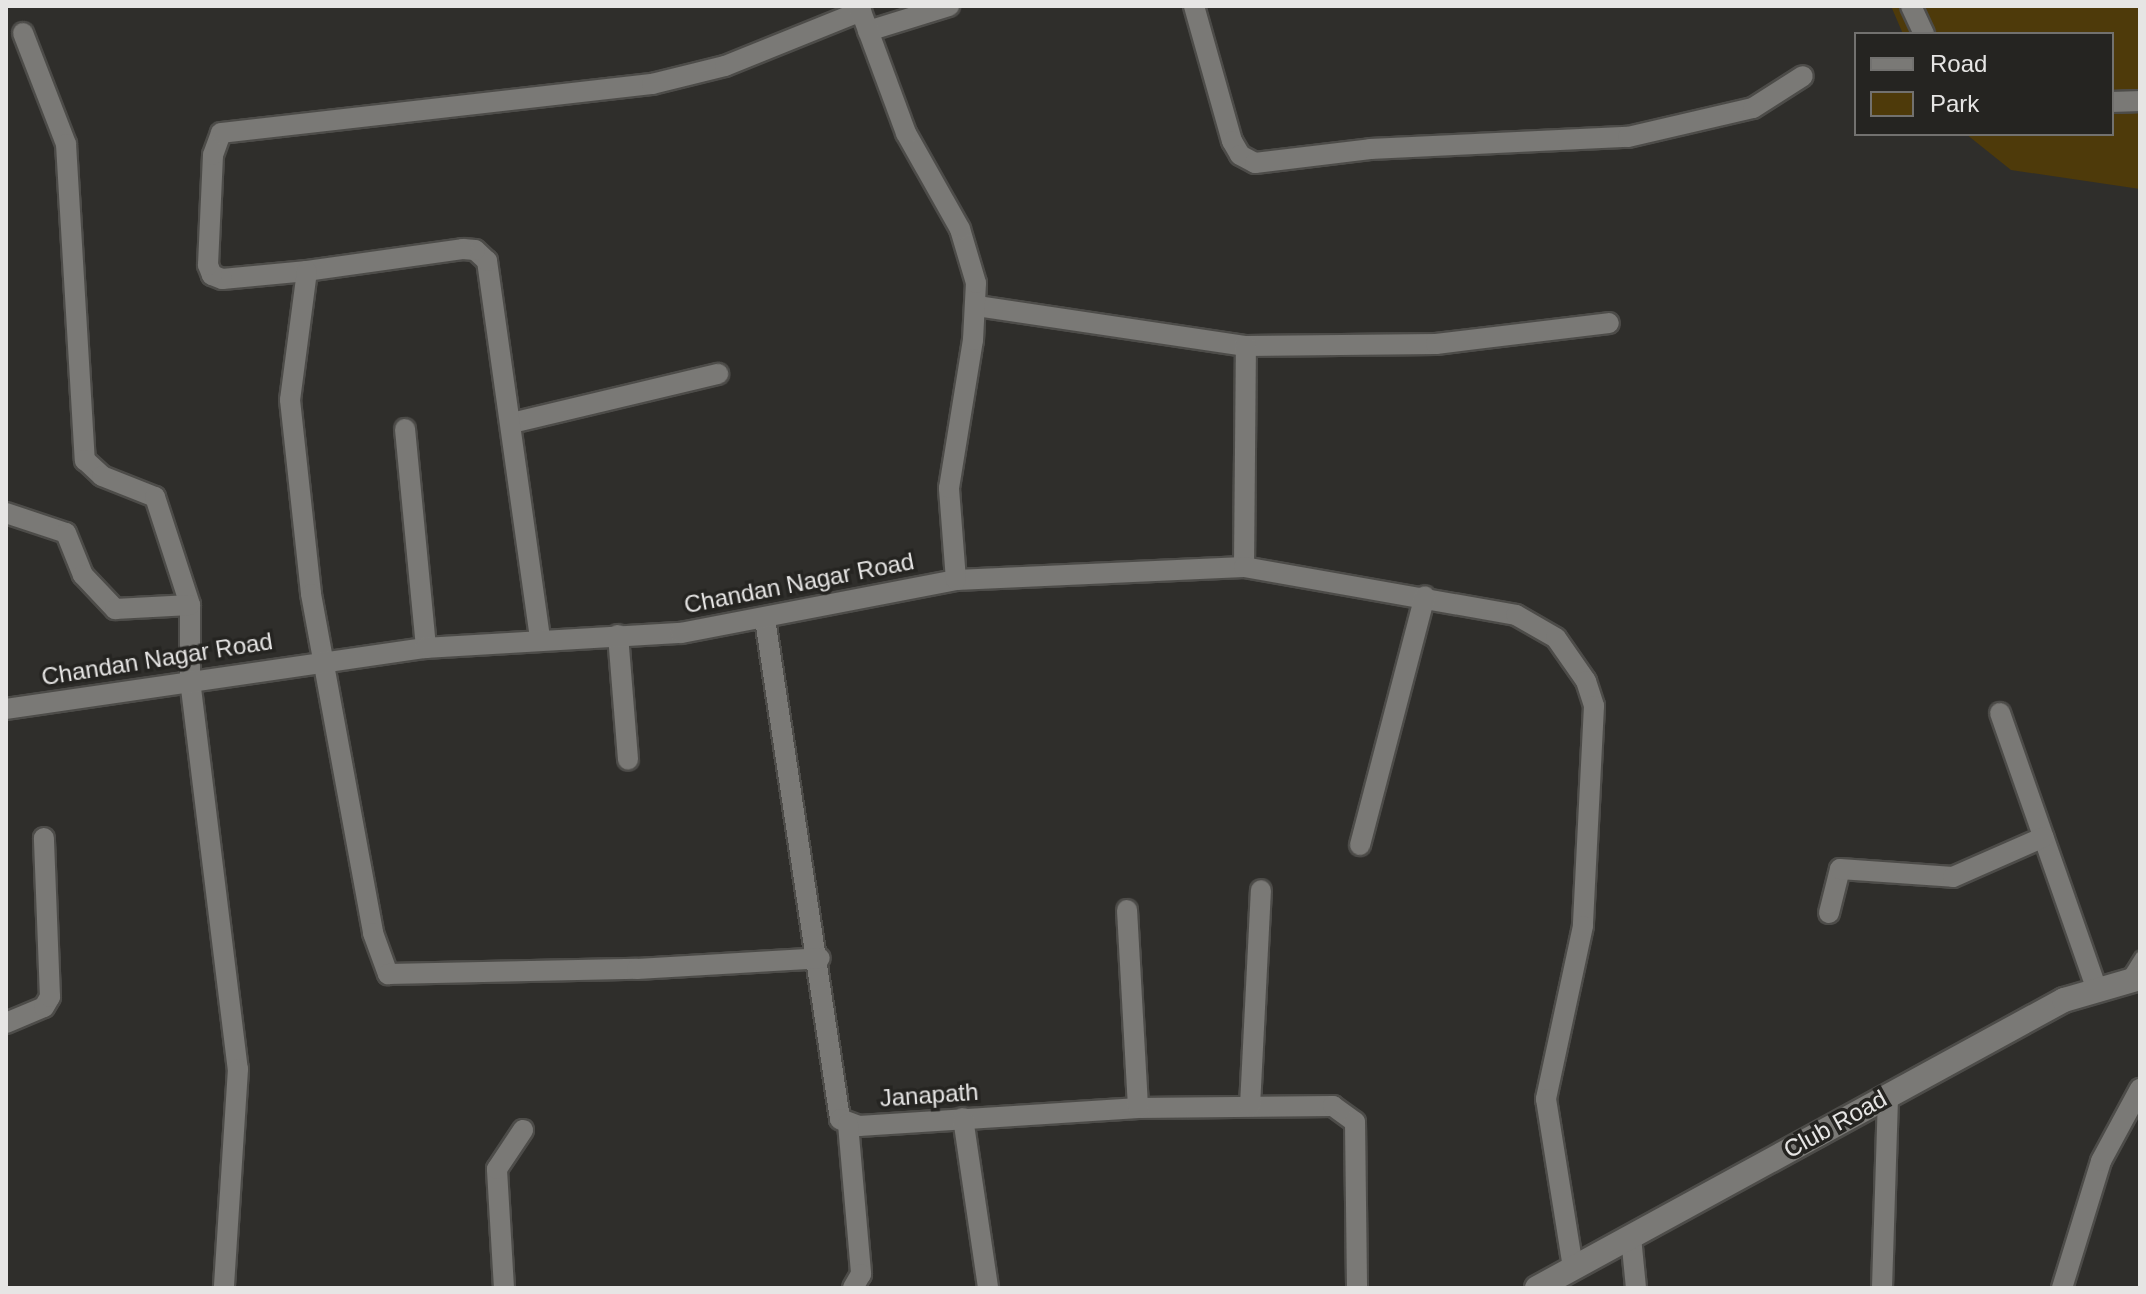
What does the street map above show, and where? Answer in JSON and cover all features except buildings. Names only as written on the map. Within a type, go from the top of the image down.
[{"type":"street","points":[[540,638],[487,261],[475,250],[307,271],[222,279],[212,275],[208,265],[213,155],[221,133],[652,84],[725,66],[863,16],[949,6]]},
{"type":"street","points":[[1194,6],[1232,141],[1240,155],[1255,163],[1370,149],[1628,137],[1753,108],[1803,76]]},
{"type":"street","points":[[1911,6],[1923,32]]},
{"type":"street","points":[[863,16],[906,133],[969,251],[977,306],[949,488],[956,580]]},
{"type":"street","points":[[23,33],[66,144],[85,460],[102,476],[155,497],[190,605],[190,680],[238,1069],[224,1288]]},
{"type":"street","points":[[2114,102],[2140,101]]},
{"type":"street","points":[[307,271],[290,400],[323,661],[373,933],[388,974],[622,970],[820,958]]},
{"type":"street","points":[[977,306],[1246,346],[1436,344],[1609,323]]},
{"type":"street","points":[[1244,567],[1246,346]]},
{"type":"street","points":[[512,423],[718,374]]},
{"type":"street","points":[[405,429],[426,648]]},
{"type":"street","points":[[6,513],[66,533],[83,575],[115,609],[190,605]]},
{"type":"street","name":"Chandan Nagar Road","points":[[6,709],[426,648],[540,638],[681,633],[956,580],[1244,567],[1425,596],[1537,624],[1574,659],[1594,706],[1583,926],[1546,1099],[1573,1268]]},
{"type":"street","points":[[1360,845],[1425,596]]},
{"type":"street","name":"Janapath","points":[[765,619],[820,958],[836,1105],[848,1124],[1138,1108],[1333,1106],[1355,1122],[1357,1288]]},
{"type":"street","points":[[618,635],[628,760]]},
{"type":"street","points":[[2000,713],[2096,987]]},
{"type":"street","points":[[1829,913],[1840,869],[1953,877],[2044,837]]},
{"type":"street","points":[[6,1023],[44,1007],[50,997],[44,838]]},
{"type":"street","points":[[1250,1106],[1261,890]]},
{"type":"street","points":[[1127,910],[1138,1108]]},
{"type":"street","name":"Club Road","points":[[1537,1288],[1888,1095],[2096,987],[2133,979]]},
{"type":"street","points":[[2062,1288],[2101,1161],[2140,1089]]},
{"type":"street","points":[[1882,1288],[1888,1095]]},
{"type":"street","points":[[963,1118],[988,1288]]},
{"type":"street","points":[[848,1124],[861,1274],[853,1288]]},
{"type":"street","points":[[504,1288],[496,1181],[503,1157],[523,1130]]},
{"type":"street","points":[[1631,1237],[1636,1288]]},
{"type":"lane","points":[[2133,979],[2140,957]]},
{"type":"green space","points":[[1891,6],[2140,6],[2140,189],[2011,170],[1968,136],[2114,136],[2114,32],[1902,32]]}]
